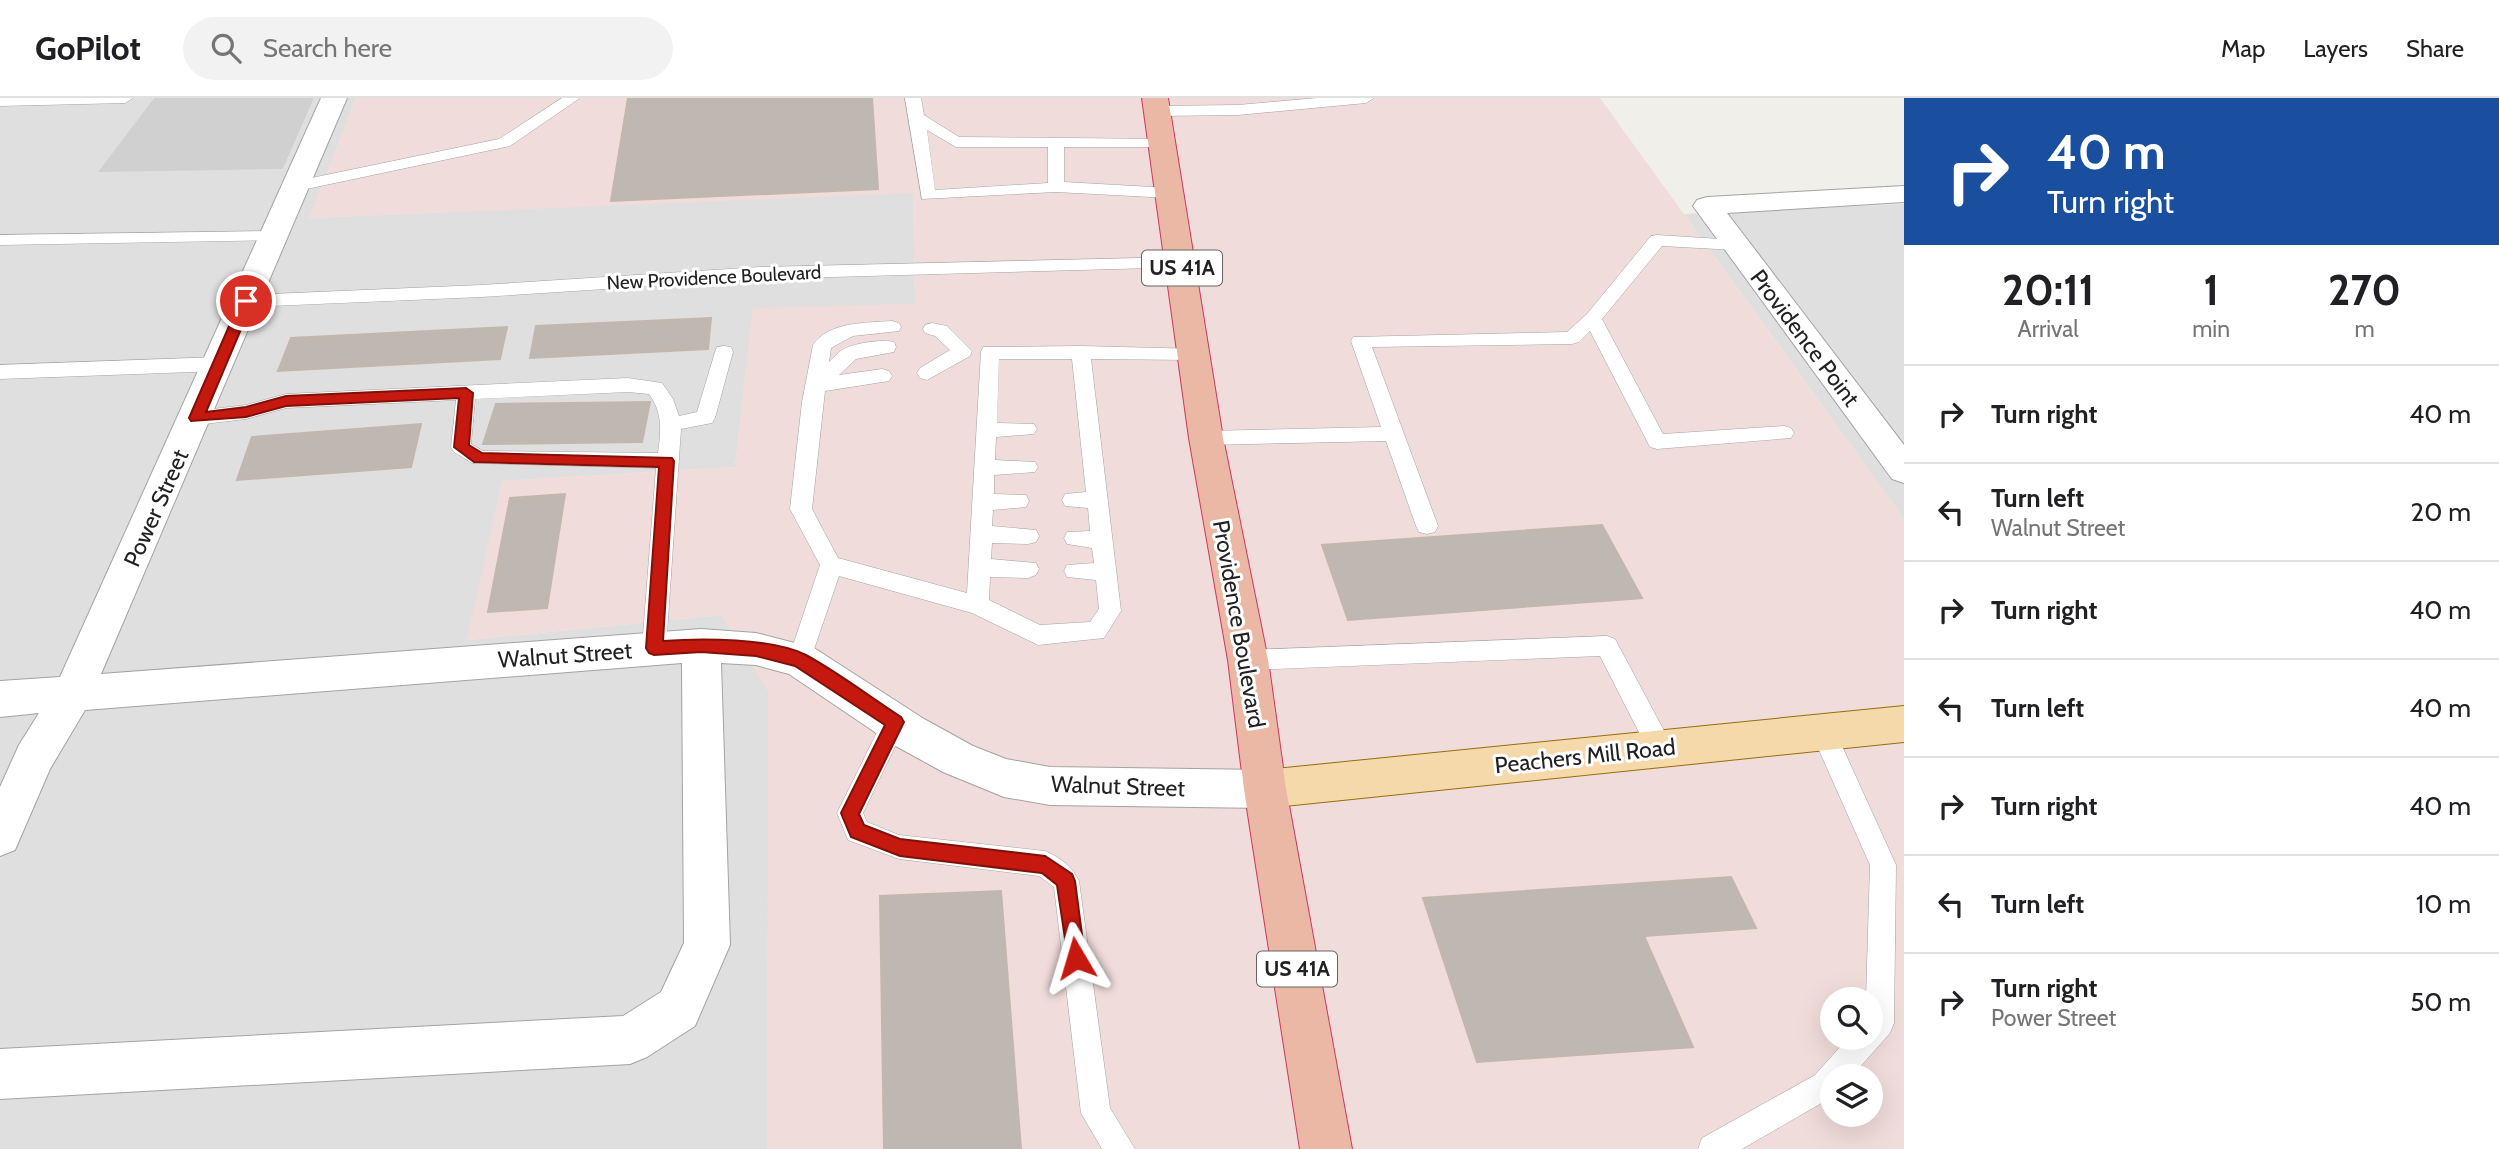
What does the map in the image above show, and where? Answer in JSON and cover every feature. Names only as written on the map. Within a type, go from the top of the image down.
[{"type":"highway","name":"Providence Boulevard","points":[[1156,104],[1182,263],[1206,438],[1248,660],[1265,789],[1326,1149]]},
{"type":"main road","name":"Peachers Mill Road","points":[[1265,789],[1904,724]]},
{"type":"street","name":"Power Street","points":[[0,835],[34,758],[73,693],[220,364],[334,98]]},
{"type":"street","name":"Providence Point","points":[[1901,461],[1707,206],[1904,194]]},
{"type":"street","name":"Walnut Street","points":[[0,699],[701,645],[756,649],[800,660],[958,759],[1004,778],[1050,786],[1265,789]]},
{"type":"street","points":[[0,1074],[629,1040],[678,1009],[707,945],[701,645]]},
{"type":"lane","points":[[0,101],[125,98]]},
{"type":"lane","points":[[296,186],[504,143],[572,98]]},
{"type":"lane","points":[[913,98],[928,195],[1056,187],[1170,193]]},
{"type":"lane","points":[[1156,104],[1238,110],[1366,98]]},
{"type":"lane","points":[[917,117],[956,142],[1162,142]]},
{"type":"lane","points":[[1056,142],[1056,187]]},
{"type":"lane","points":[[0,240],[275,236]]},
{"type":"lane","points":[[1427,526],[1360,341],[1572,338],[1593,318],[1657,240],[1737,245]]},
{"type":"lane","name":"New Providence Boulevard","points":[[246,301],[481,291],[760,272],[1182,263]]},
{"type":"lane","points":[[1593,318],[1657,442],[1784,433]]},
{"type":"lane","points":[[800,660],[831,565],[801,509],[822,345],[849,330],[892,327]]},
{"type":"lane","points":[[932,329],[940,330],[963,351]]},
{"type":"lane","points":[[817,385],[850,353],[887,347]]},
{"type":"lane","points":[[929,350],[1193,354]]},
{"type":"lane","points":[[927,373],[963,351]]},
{"type":"lane","points":[[672,424],[705,418],[724,352]]},
{"type":"lane","points":[[978,605],[990,352]]},
{"type":"lane","points":[[831,565],[978,605],[1038,635],[1096,631],[1110,611],[1098,500],[1083,466],[1079,427],[1081,352]]},
{"type":"lane","points":[[0,372],[220,364]]},
{"type":"lane","points":[[817,385],[882,376]]},
{"type":"lane","points":[[196,418],[246,412],[286,401],[628,385],[655,388],[663,399],[672,424],[654,648]]},
{"type":"lane","points":[[466,393],[461,447],[480,458],[667,461]]},
{"type":"lane","points":[[987,430],[1027,429]]},
{"type":"lane","points":[[1206,438],[1394,434]]},
{"type":"lane","points":[[985,468],[1028,467]]},
{"type":"lane","points":[[1072,500],[1098,500]]},
{"type":"lane","points":[[983,502],[1019,501]]},
{"type":"lane","points":[[982,534],[1028,536]]},
{"type":"lane","points":[[1075,538],[1102,540]]},
{"type":"lane","points":[[980,568],[1028,569]]},
{"type":"lane","points":[[1075,571],[1106,572]]},
{"type":"lane","points":[[1248,660],[1607,646],[1660,748]]},
{"type":"lane","points":[[895,722],[850,813],[857,831],[900,847],[1045,864],[1066,881],[1096,1113],[1120,1149]]},
{"type":"lane","points":[[1823,732],[1883,865],[1881,987]]},
{"type":"lane","points":[[1844,1064],[1856,1050]]},
{"type":"lane","points":[[1713,1149],[1820,1088]]},
{"type":"shaded area","points":[[0,98],[154,98],[99,171],[283,169],[314,98],[356,98],[310,218],[913,192],[915,304],[753,309],[735,467],[502,481],[468,640],[722,615],[769,692],[767,1149],[0,1149]]},
{"type":"shaded area","points":[[154,98],[314,98],[283,169],[98,172]]},
{"type":"shaded area","points":[[356,98],[1600,98],[1904,519],[1904,1149],[767,1149],[768,692],[722,615],[467,640],[502,481],[735,467],[753,308],[915,304],[913,193],[309,218]]},
{"type":"shaded area","points":[[1904,204],[1904,519],[1684,214]]},
{"type":"building","points":[[628,98],[872,98],[878,189],[611,201]]},
{"type":"building","points":[[711,318],[708,349],[530,358],[536,326]]},
{"type":"building","points":[[507,327],[500,359],[278,371],[291,338]]},
{"type":"building","points":[[650,402],[642,442],[483,444],[496,404]]},
{"type":"building","points":[[421,424],[411,467],[237,480],[252,437]]},
{"type":"building","points":[[565,494],[547,608],[488,612],[510,498]]},
{"type":"building","points":[[1602,525],[1642,598],[1348,620],[1322,545]]},
{"type":"building","points":[[1731,877],[1756,928],[1644,936],[1693,1047],[1477,1062],[1423,898]]},
{"type":"building","points":[[1001,891],[1021,1149],[884,1149],[880,896]]},
{"type":"route","points":[[246,301],[196,418],[246,412],[286,401],[466,393],[461,447],[480,458],[667,461],[654,648],[701,645],[756,649],[800,660],[895,722],[850,813],[857,831],[900,847],[1045,864],[1066,881],[1076,958]]}]
